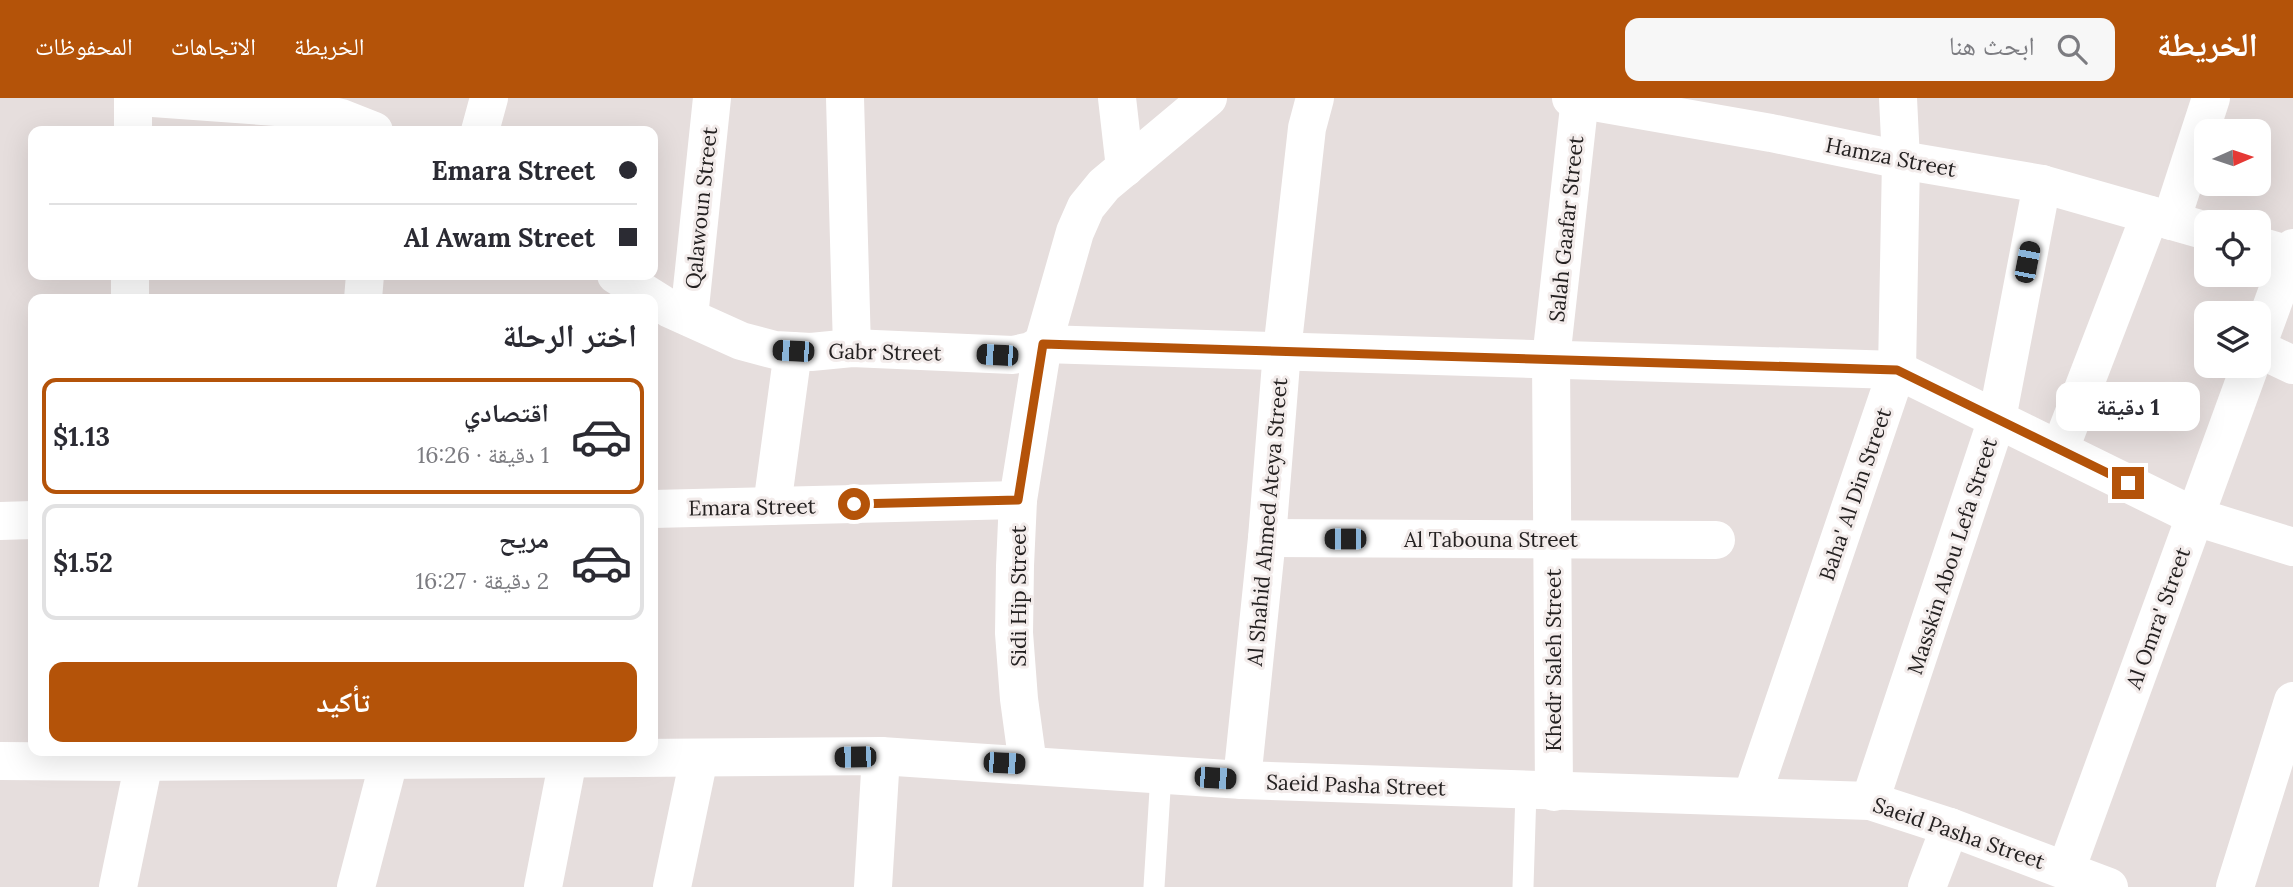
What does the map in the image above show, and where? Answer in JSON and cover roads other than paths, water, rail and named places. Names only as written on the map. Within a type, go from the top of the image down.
[{"type":"street","points":[[133,126],[134,98]]},
{"type":"street","points":[[153,98],[304,109],[361,126]]},
{"type":"street","points":[[481,126],[489,98]]},
{"type":"street","name":"Qalawoun Street","points":[[689,317],[712,98]]},
{"type":"street","points":[[845,98],[852,348]]},
{"type":"street","points":[[1117,98],[1125,168]]},
{"type":"street","points":[[1208,98],[1104,185],[1086,207],[1075,232],[1043,344],[1897,370],[2196,517],[2293,547]]},
{"type":"street","name":"Al Shahid Ahmed Ateya Street","points":[[1242,780],[1282,351],[1307,128],[1315,98]]},
{"type":"street","name":"Hamza Street","points":[[1572,98],[2042,184],[2194,227]]},
{"type":"street","name":"Salah Gaafar Street","points":[[1552,359],[1580,98]]},
{"type":"street","name":"Baha' Al Din Street","points":[[1752,796],[1897,370],[1901,160],[1898,98]]},
{"type":"street","points":[[2060,449],[2211,98]]},
{"type":"street","name":"Masskin Abou Lefa Street","points":[[1870,801],[1997,419],[2042,184]]},
{"type":"street","points":[[2269,301],[2281,250]]},
{"type":"street","name":"Gabr Street","points":[[624,280],[646,294]]},
{"type":"street","name":"Gabr Street","points":[[658,301],[741,341],[775,350],[811,352],[852,348],[1013,355],[1031,351],[1043,344]]},
{"type":"street","name":"Sidi Hip Street","points":[[1028,765],[1014,633],[1014,566],[1018,500],[1043,344]]},
{"type":"street","points":[[772,506],[793,351]]},
{"type":"street","points":[[2271,355],[2293,365]]},
{"type":"street","name":"Khedr Saleh Street","points":[[1540,791],[1552,539],[1552,359]]},
{"type":"street","name":"Al Omra' Street","points":[[2066,870],[2246,378]]},
{"type":"street","name":"Emara Street","points":[[658,509],[1018,500]]},
{"type":"street","points":[[0,521],[28,520]]},
{"type":"street","name":"Al Tabouna Street","points":[[1266,538],[1716,540]]},
{"type":"street","points":[[2235,887],[2293,701]]},
{"type":"street","points":[[873,887],[881,756]]},
{"type":"street","name":"Saeid Pasha Street","points":[[0,761],[134,758],[389,761],[881,756],[1242,780],[1870,801],[1950,827],[2109,887]]},
{"type":"street","points":[[118,887],[134,758]]},
{"type":"street","points":[[672,887],[699,758]]},
{"type":"street","points":[[543,887],[568,759]]},
{"type":"street","points":[[356,887],[389,761]]},
{"type":"street","points":[[1927,887],[1950,827]]},
{"type":"lane","points":[[1154,887],[1161,774]]},
{"type":"lane","points":[[1523,887],[1540,791]]}]
